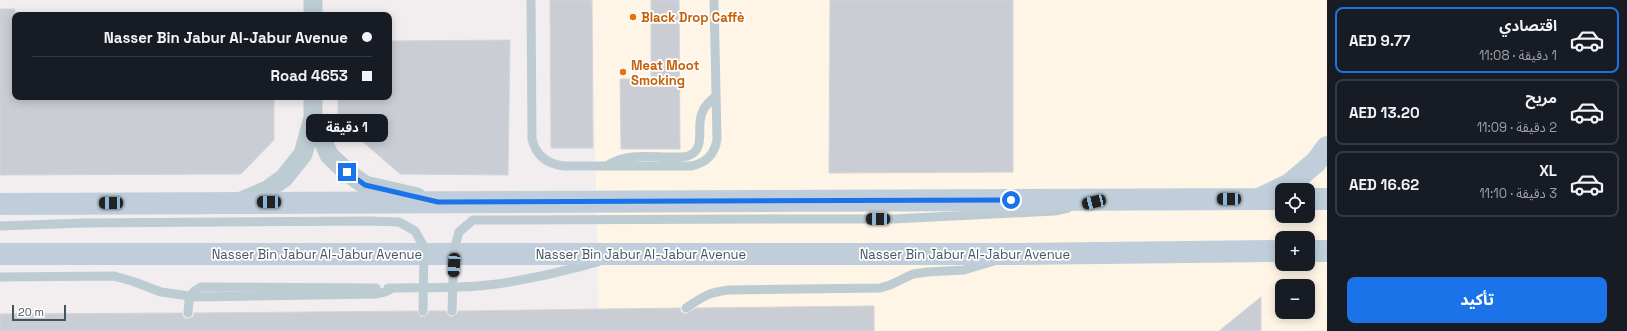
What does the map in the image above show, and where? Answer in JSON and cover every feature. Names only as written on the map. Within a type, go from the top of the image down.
[{"type":"main road","points":[[1259,199],[1290,184],[1316,162],[1327,146]]},
{"type":"main road","points":[[0,204],[1275,199]]},
{"type":"main road","points":[[1315,199],[1327,199]]},
{"type":"main road","name":"Nasser Bin Jabur Al-Jabur Avenue","points":[[0,254],[1014,254],[1275,251]]},
{"type":"main road","points":[[1315,251],[1327,251]]},
{"type":"street","points":[[313,0],[313,12]]},
{"type":"street","points":[[239,202],[267,190],[284,178],[303,154],[313,118],[313,100]]},
{"type":"street","points":[[313,118],[329,155],[347,172],[365,185],[438,202]]},
{"type":"lane","points":[[532,0],[532,139],[534,146],[543,159],[556,165],[606,166],[691,166],[704,162],[709,158],[716,146],[714,0]]},
{"type":"lane","points":[[606,166],[623,158],[690,155],[698,148],[700,143],[700,120],[702,112],[710,101],[716,96]]},
{"type":"lane","points":[[452,311],[454,250],[459,232],[473,220],[893,219],[1055,211],[1106,200]]},
{"type":"lane","points":[[0,226],[84,223],[399,222],[415,231],[424,247],[423,311]]},
{"type":"lane","points":[[188,313],[189,299],[193,291],[201,287],[466,287],[489,285],[559,272],[630,254]]},
{"type":"lane","points":[[686,308],[705,295],[729,290],[869,288],[890,285],[913,274],[959,271],[975,268],[1014,254]]},
{"type":"lane","points":[[0,277],[114,276],[162,292],[196,297],[377,294],[392,288]]},
{"type":"shaded area","points":[[592,0],[1327,0],[1327,331],[599,331]]},
{"type":"building","points":[[550,0],[592,0],[593,148],[551,148]]},
{"type":"building","points":[[651,0],[679,0],[680,149],[621,149],[620,79],[651,79]]},
{"type":"building","points":[[830,0],[1013,0],[1013,172],[829,173]]},
{"type":"building","points":[[0,9],[15,9],[15,12],[12,12],[12,100],[274,100],[274,140],[241,174],[0,175]]},
{"type":"building","points":[[510,40],[508,175],[400,174],[338,120],[338,100],[392,100],[392,41]]},
{"type":"building","points":[[1261,297],[1261,331],[1219,331]]},
{"type":"building","points":[[874,306],[874,331],[0,331],[0,314],[182,313],[184,318],[188,319],[193,317],[194,313],[417,311],[420,316],[423,317],[428,314],[429,311],[446,311],[449,316],[452,317],[457,314],[458,311],[680,308],[681,312],[686,314],[696,308]]},
{"type":"place","name":"Black Drop Caffè","points":[[633,17]]},
{"type":"place","name":"Meat Moot Smoking","points":[[623,72]]},
{"type":"route","points":[[347,172],[365,185],[438,202],[1011,200]]}]
